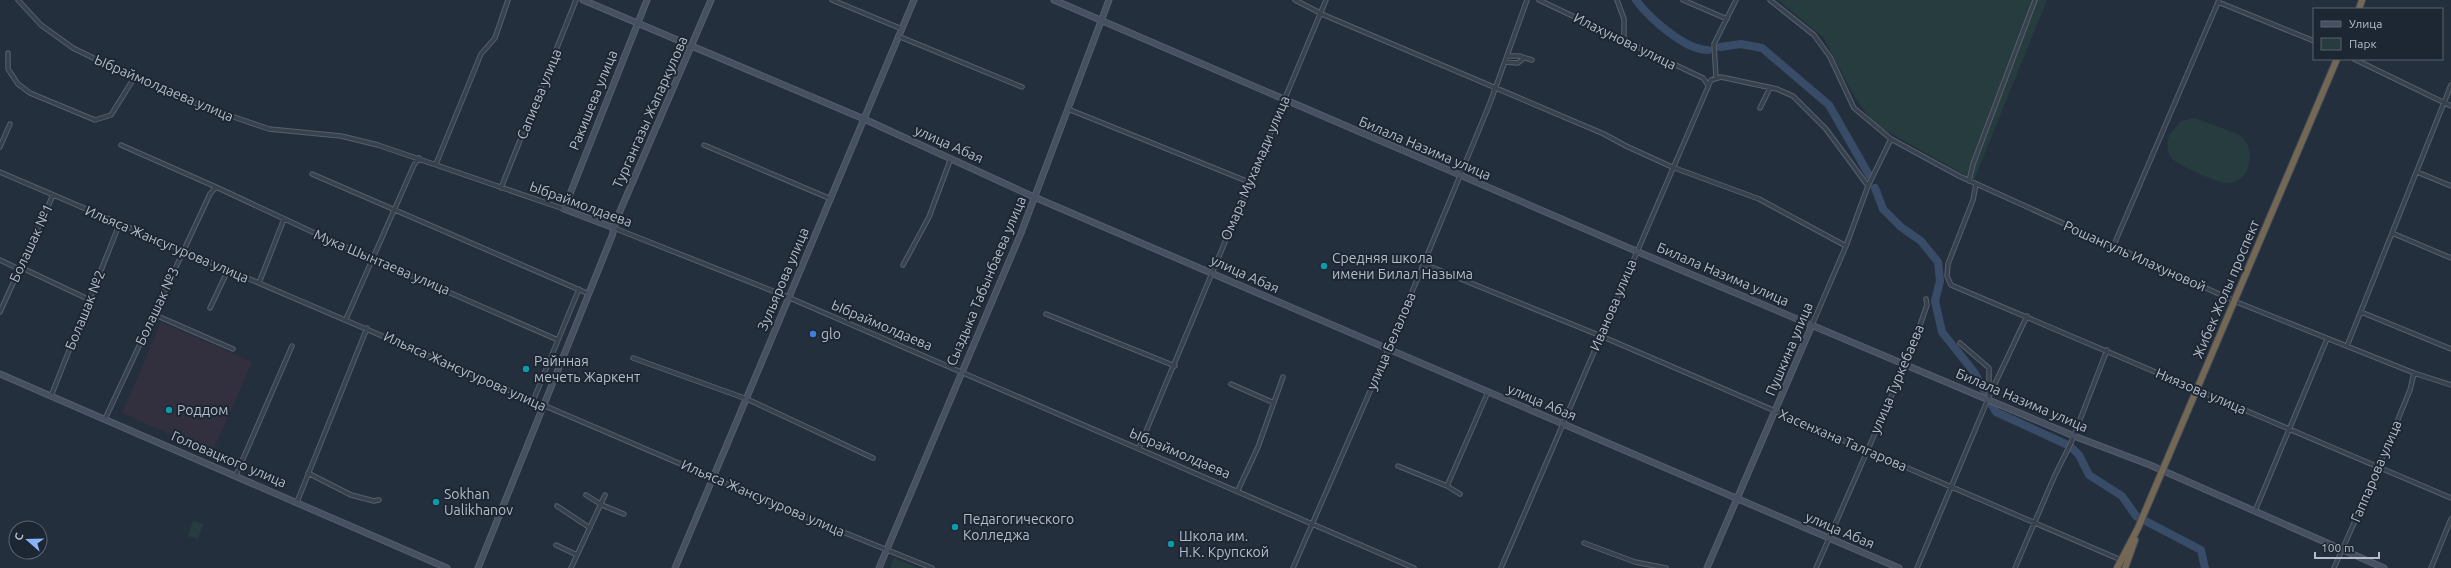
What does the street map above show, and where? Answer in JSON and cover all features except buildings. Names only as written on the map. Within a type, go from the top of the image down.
[{"type":"highway","name":"Жибек Жолы проспект","points":[[2117,568],[2138,528],[2337,60]]},
{"type":"highway","name":"Жибек Жолы проспект","points":[[2127,566],[2138,528]]},
{"type":"street","name":"Ыбраймолдаева улица","points":[[18,0],[41,25],[73,48],[134,78],[243,122],[274,130],[329,135]]},
{"type":"street","points":[[436,164],[481,54],[495,38],[508,0]]},
{"type":"street","name":"Сапиева улица","points":[[501,188],[576,0]]},
{"type":"street","name":"улица Абая","points":[[583,0],[864,119],[1034,197],[1212,272],[1388,350],[1899,568]]},
{"type":"street","name":"Ракишева улица","points":[[564,209],[646,0]]},
{"type":"street","name":"Тургангазы Жапаркулова","points":[[478,568],[589,294],[614,228],[711,0]]},
{"type":"street","points":[[832,0],[902,29]]},
{"type":"street","name":"Зульярова улица","points":[[675,568],[914,0]]},
{"type":"street","name":"Билала Назима улица","points":[[1054,0],[1459,176],[1989,398],[2074,436],[2162,470],[2384,568]]},
{"type":"street","name":"Сыздыка Табынбаева улица","points":[[879,568],[1021,233],[1109,0]]},
{"type":"street","points":[[1295,0],[1320,13],[1495,89],[1580,123],[1672,167],[1760,199],[1846,246]]},
{"type":"street","name":"Омара Мухамади улица","points":[[1139,448],[1326,0]]},
{"type":"street","name":"улица Белалова","points":[[1293,568],[1424,264],[1495,89],[1527,0]]},
{"type":"street","name":"Илахунова улица","points":[[1538,0],[1702,78],[1708,85]]},
{"type":"street","points":[[1617,0],[1624,19],[1624,41]]},
{"type":"street","points":[[1683,0],[1727,19]]},
{"type":"street","points":[[1736,0],[1714,44],[1716,78],[1721,77],[1770,88],[1793,96],[1808,109],[1826,129],[1868,186]]},
{"type":"street","name":"Рошангуль Илахуновой","points":[[1770,0],[1814,35],[1830,57],[1854,108],[1891,140],[1969,181],[2235,301],[2414,373],[2451,385]]},
{"type":"street","points":[[1969,181],[1973,164],[2035,0]]},
{"type":"street","points":[[2113,247],[2218,1],[2313,41]]},
{"type":"street","points":[[898,36],[1022,87]]},
{"type":"street","points":[[8,52],[8,69],[23,89],[95,120],[111,115],[134,78]]},
{"type":"street","points":[[1507,56],[1532,60]]},
{"type":"street","points":[[1505,62],[1518,63],[1524,58]]},
{"type":"street","points":[[2356,60],[2451,106]]},
{"type":"street","name":"Иванова улица","points":[[1501,568],[1710,80],[1716,78]]},
{"type":"street","points":[[2347,346],[2451,85]]},
{"type":"street","points":[[1760,108],[1770,88]]},
{"type":"street","points":[[1068,109],[1249,182]]},
{"type":"street","points":[[0,147],[10,124]]},
{"type":"street","name":"Ыбраймолдаева","points":[[329,135],[372,143],[419,158],[614,228],[788,298],[1238,490],[1414,568]]},
{"type":"street","name":"Пушкина улица","points":[[1707,568],[1776,412],[1846,246],[1868,186],[1891,140]]},
{"type":"street","name":"Мука Шынтаева улица","points":[[121,145],[254,203],[284,219],[558,340]]},
{"type":"street","points":[[704,145],[831,199]]},
{"type":"street","points":[[346,319],[372,258],[419,158]]},
{"type":"street","points":[[903,265],[929,217],[951,158]]},
{"type":"street","name":"Ильяса Жансугурова улица","points":[[0,172],[119,225],[346,319],[533,401],[932,568]]},
{"type":"street","points":[[2417,172],[2451,186]]},
{"type":"street","points":[[312,174],[589,294]]},
{"type":"street","name":"Ниязова улица","points":[[1976,184],[1973,200],[1948,264],[1947,276],[1951,285],[2107,350],[2378,468],[2451,498]]},
{"type":"street","name":"Болашак №3","points":[[106,419],[153,314],[184,252],[210,194],[216,187]]},
{"type":"street","name":"Болашак №1","points":[[0,312],[53,195]]},
{"type":"street","points":[[259,283],[284,219]]},
{"type":"street","name":"Болашак №2","points":[[51,396],[119,225]]},
{"type":"street","points":[[2392,233],[2451,258]]},
{"type":"street","points":[[0,260],[90,300]]},
{"type":"street","name":"Хасенхана Талгарова","points":[[1424,264],[1601,336],[2121,560],[2127,566]]},
{"type":"street","points":[[210,308],[228,270]]},
{"type":"street","points":[[533,401],[578,289]]},
{"type":"street","name":"улица Туркебаева","points":[[1816,568],[1920,328],[1927,305],[1926,299]]},
{"type":"street","points":[[2361,312],[2451,349]]},
{"type":"street","points":[[153,314],[232,349]]},
{"type":"street","points":[[1046,314],[1174,366]]},
{"type":"street","points":[[1917,568],[1950,486],[2027,316]]},
{"type":"street","points":[[297,502],[367,328]]},
{"type":"street","points":[[2256,511],[2291,429],[2327,338]]},
{"type":"street","points":[[1960,343],[1989,368],[1989,398]]},
{"type":"street","points":[[236,475],[292,346]]},
{"type":"street","points":[[2015,568],[2054,475],[2074,436],[2107,350]]},
{"type":"street","points":[[633,358],[747,399],[873,458]]},
{"type":"street","name":"Гаппарова улица","points":[[2334,568],[2410,390],[2414,373]]},
{"type":"street","name":"Головацкого улица","points":[[0,374],[236,475],[447,568]]},
{"type":"street","points":[[1238,490],[1258,447],[1283,377]]},
{"type":"street","points":[[1231,384],[1274,403]]},
{"type":"street","points":[[1447,486],[1488,392]]},
{"type":"street","points":[[1398,466],[1447,486],[1460,494]]},
{"type":"street","points":[[308,473],[351,495],[374,501],[379,500]]},
{"type":"street","points":[[586,495],[602,505],[624,514]]},
{"type":"street","points":[[571,568],[602,505],[605,495]]},
{"type":"street","points":[[557,506],[590,528]]},
{"type":"street","points":[[2430,568],[2451,519]]},
{"type":"street","points":[[1584,543],[1635,562],[1666,568]]},
{"type":"street","points":[[556,545],[577,555]]},
{"type":"shaded area","points":[[161,322],[252,362],[212,453],[122,413]]},
{"type":"green space","points":[[1778,0],[2047,0],[1974,180],[1874,124],[1854,96],[1823,37]]},
{"type":"green space","points":[[2195,118],[2240,135],[2245,141],[2249,148],[2250,156],[2247,171],[2242,177],[2227,183],[2222,182],[2206,177],[2179,164],[2170,156],[2168,148],[2169,135],[2181,121]]},
{"type":"green space","points":[[193,521],[203,524],[198,539],[188,536]]},
{"type":"green space","points":[[894,558],[918,568],[890,568]]},
{"type":"waterway","points":[[1636,0],[1658,24],[1668,32],[1689,45],[1699,49],[1708,50]]},
{"type":"waterway","points":[[1720,47],[1741,44],[1762,48],[1829,105],[1869,175]]},
{"type":"waterway","points":[[1875,188],[1883,209],[1901,227],[1921,241],[1938,262],[1940,281],[1935,301],[1942,332],[1974,372],[1987,395]]},
{"type":"waterway","points":[[1992,405],[1996,412],[2070,446],[2079,455],[2089,475],[2122,496],[2136,516],[2201,550],[2205,568]]},
{"type":"place","name":"Средняя школа имени Билал Назыма","points":[[1324,266]]},
{"type":"place","name":"glo","points":[[813,334]]},
{"type":"place","name":"Райнная мечеть Жаркент","points":[[526,369]]},
{"type":"place","name":"Роддом","points":[[169,410]]},
{"type":"place","name":"Sokhan Ualikhanov","points":[[436,502]]},
{"type":"place","name":"Педагогического Колледжа","points":[[955,527]]},
{"type":"place","name":"Школа им. Н.К. Крупской","points":[[1171,544]]}]
